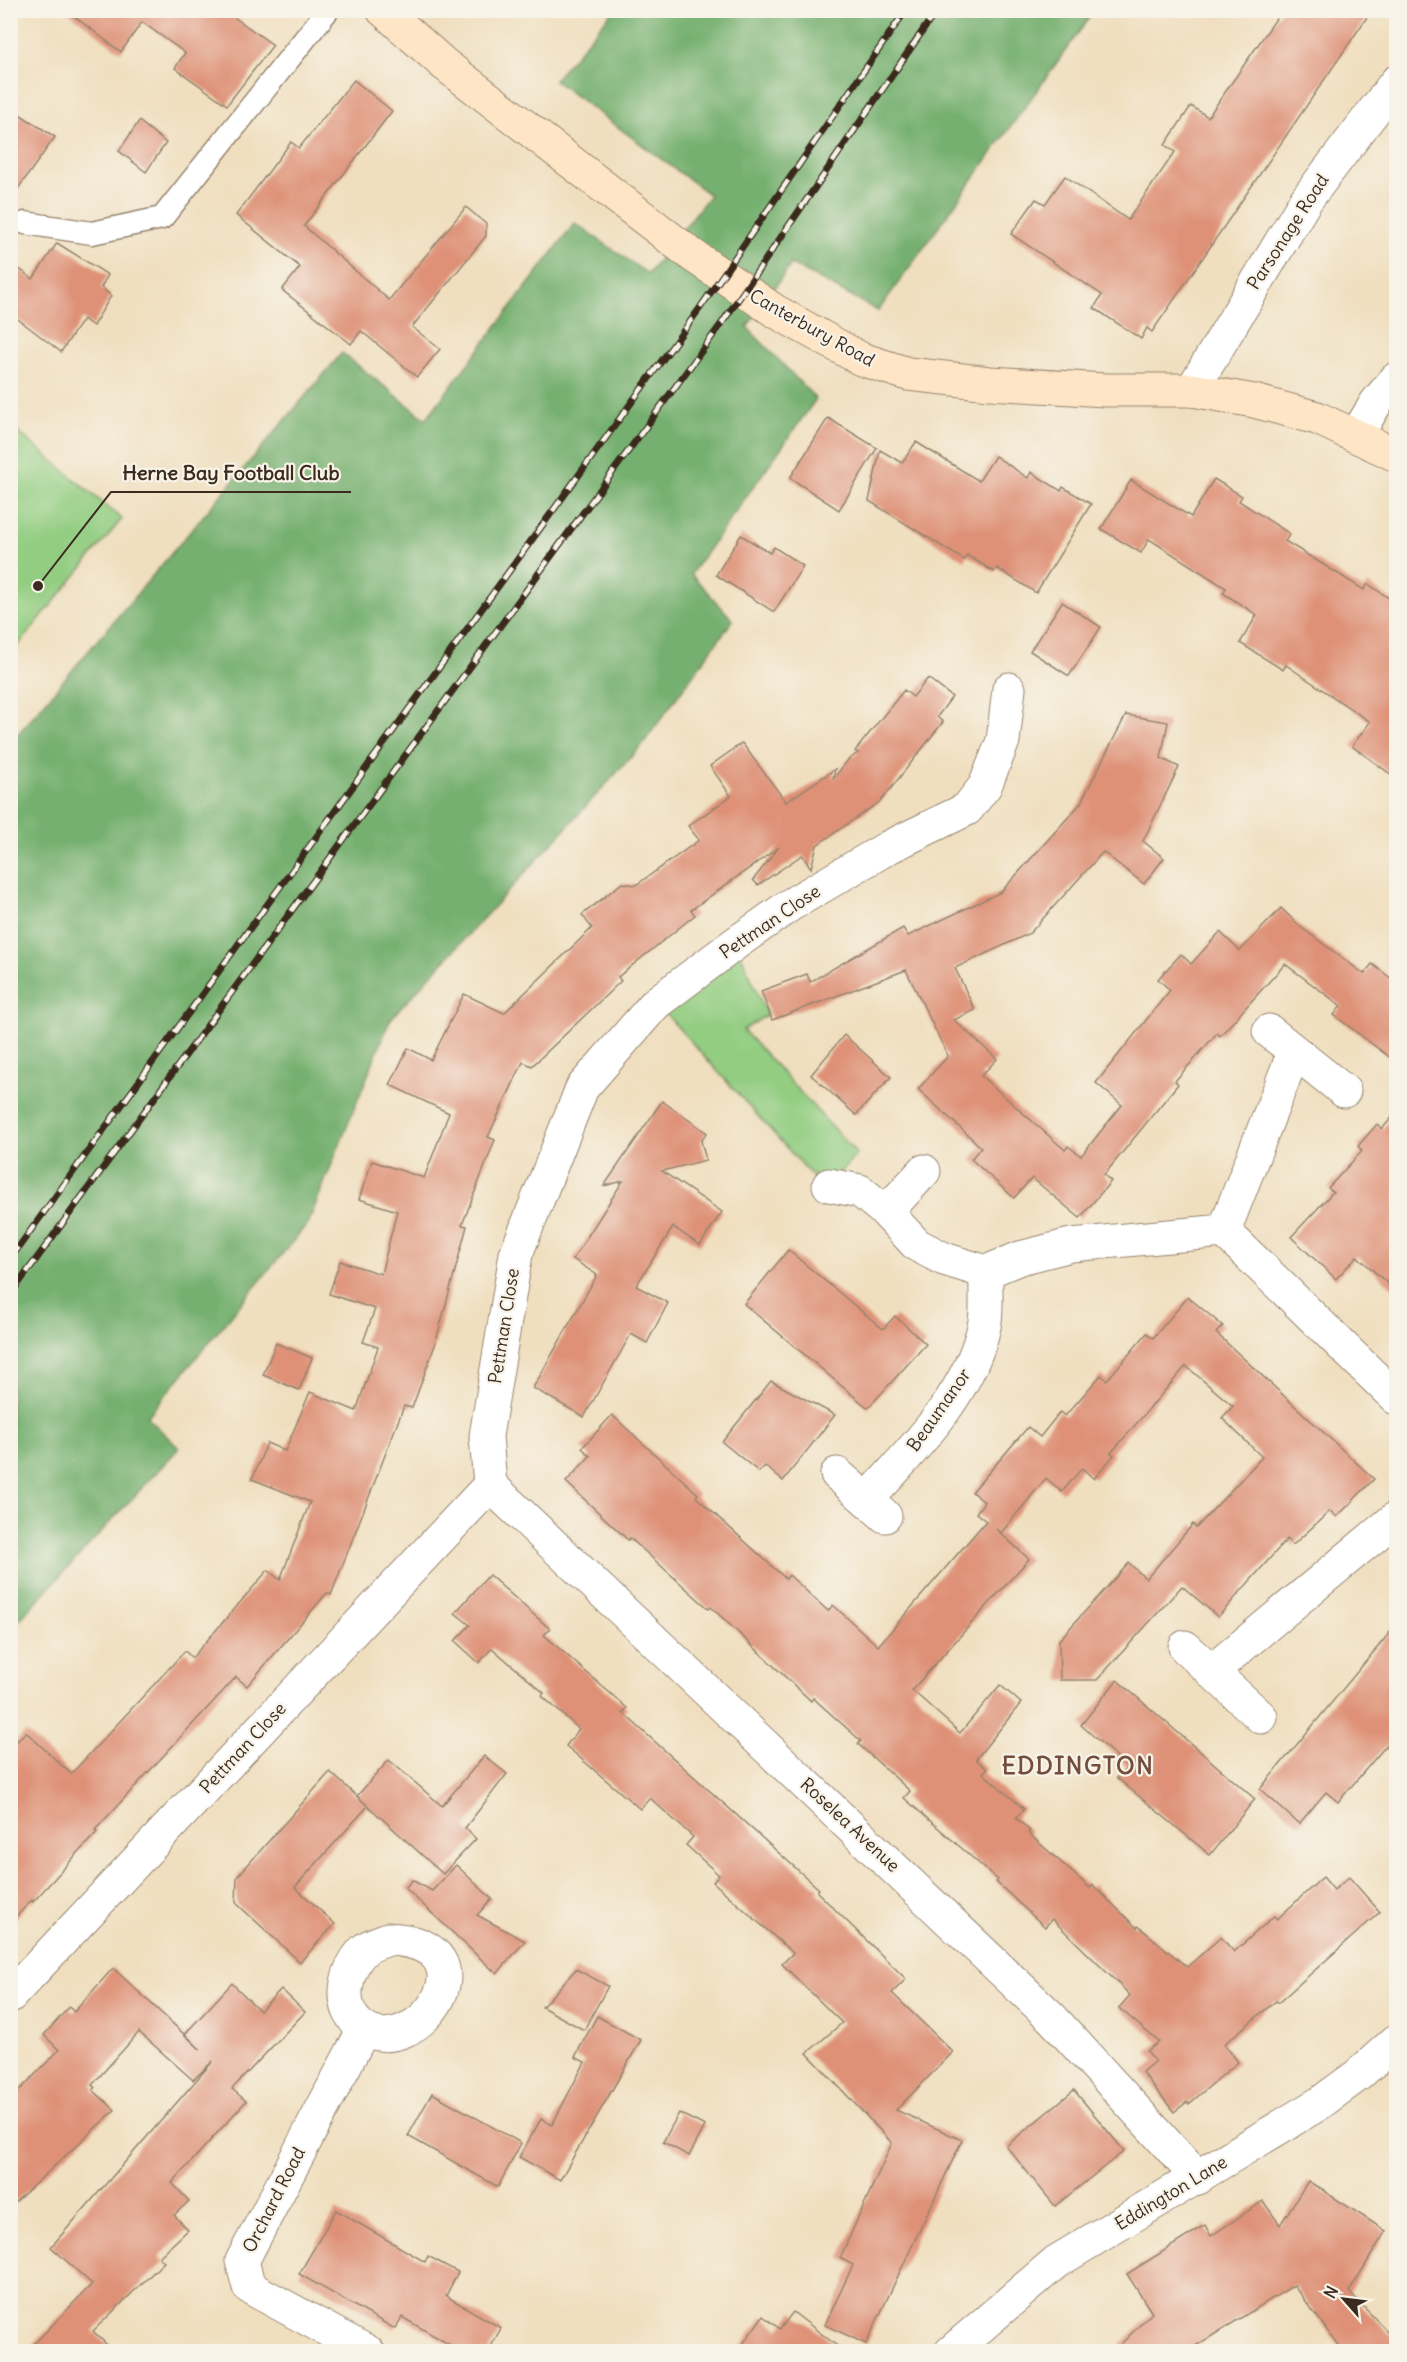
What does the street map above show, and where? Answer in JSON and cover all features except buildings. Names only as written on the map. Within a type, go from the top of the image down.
[{"type":"main road","name":"Canterbury Road","points":[[383,10],[444,64],[692,255],[775,311],[861,359],[908,374],[990,383],[1105,390],[1192,390],[1254,401],[1317,418],[1357,434],[1396,455]]},
{"type":"street","name":"Parsonage Road","points":[[1192,390],[1306,200],[1396,82]]},
{"type":"street","points":[[1357,434],[1376,403],[1396,379]]},
{"type":"street","name":"Pettman Close","points":[[10,1996],[490,1485],[486,1436],[516,1254],[582,1088],[656,1003],[736,943],[790,905],[890,847],[967,809],[985,786],[1003,741],[1010,689]]},
{"type":"street","points":[[1224,1231],[1281,1041],[1344,1091]]},
{"type":"street","points":[[886,1212],[924,1171]]},
{"type":"street","points":[[829,1185],[860,1191],[886,1212],[917,1245],[944,1259],[986,1272],[1020,1258],[1071,1245],[1224,1231],[1396,1398]]},
{"type":"street","name":"Beaumanor","points":[[837,1474],[876,1508],[966,1377],[985,1326],[986,1272]]},
{"type":"street","name":"Roselea Avenue","points":[[490,1485],[1052,2018],[1197,2178]]},
{"type":"street","points":[[1212,1671],[1396,1518]]},
{"type":"street","points":[[1185,1647],[1262,1717]]},
{"type":"street","name":"Orchard Road","points":[[364,2029],[242,2261],[249,2286],[368,2352]]},
{"type":"street","name":"Eddington Lane","points":[[951,2352],[1056,2262],[1320,2103],[1358,2075],[1396,2041]]},
{"type":"lane","points":[[25,223],[92,233],[162,218],[328,10]]},
{"type":"green space","points":[[613,11],[1094,11],[878,311],[791,264],[747,327],[816,399],[691,574],[733,620],[642,745],[390,1020],[308,1223],[147,1417],[179,1448],[11,1629],[11,742],[342,353],[426,419],[575,223],[648,274],[710,195],[554,80]]},
{"type":"green space","points":[[11,426],[122,519],[11,654]]},
{"type":"green space","points":[[736,943],[767,1015],[743,1030],[857,1154],[829,1185],[821,1186],[656,1003]]},
{"type":"railway","points":[[10,1259],[700,308],[906,10]]},
{"type":"railway","points":[[10,1295],[722,323],[937,10]]},
{"type":"place","name":"Herne Bay Football Club","points":[[38,586]]},
{"type":"district","name":"EDDINGTON","points":[[1078,1766]]}]
